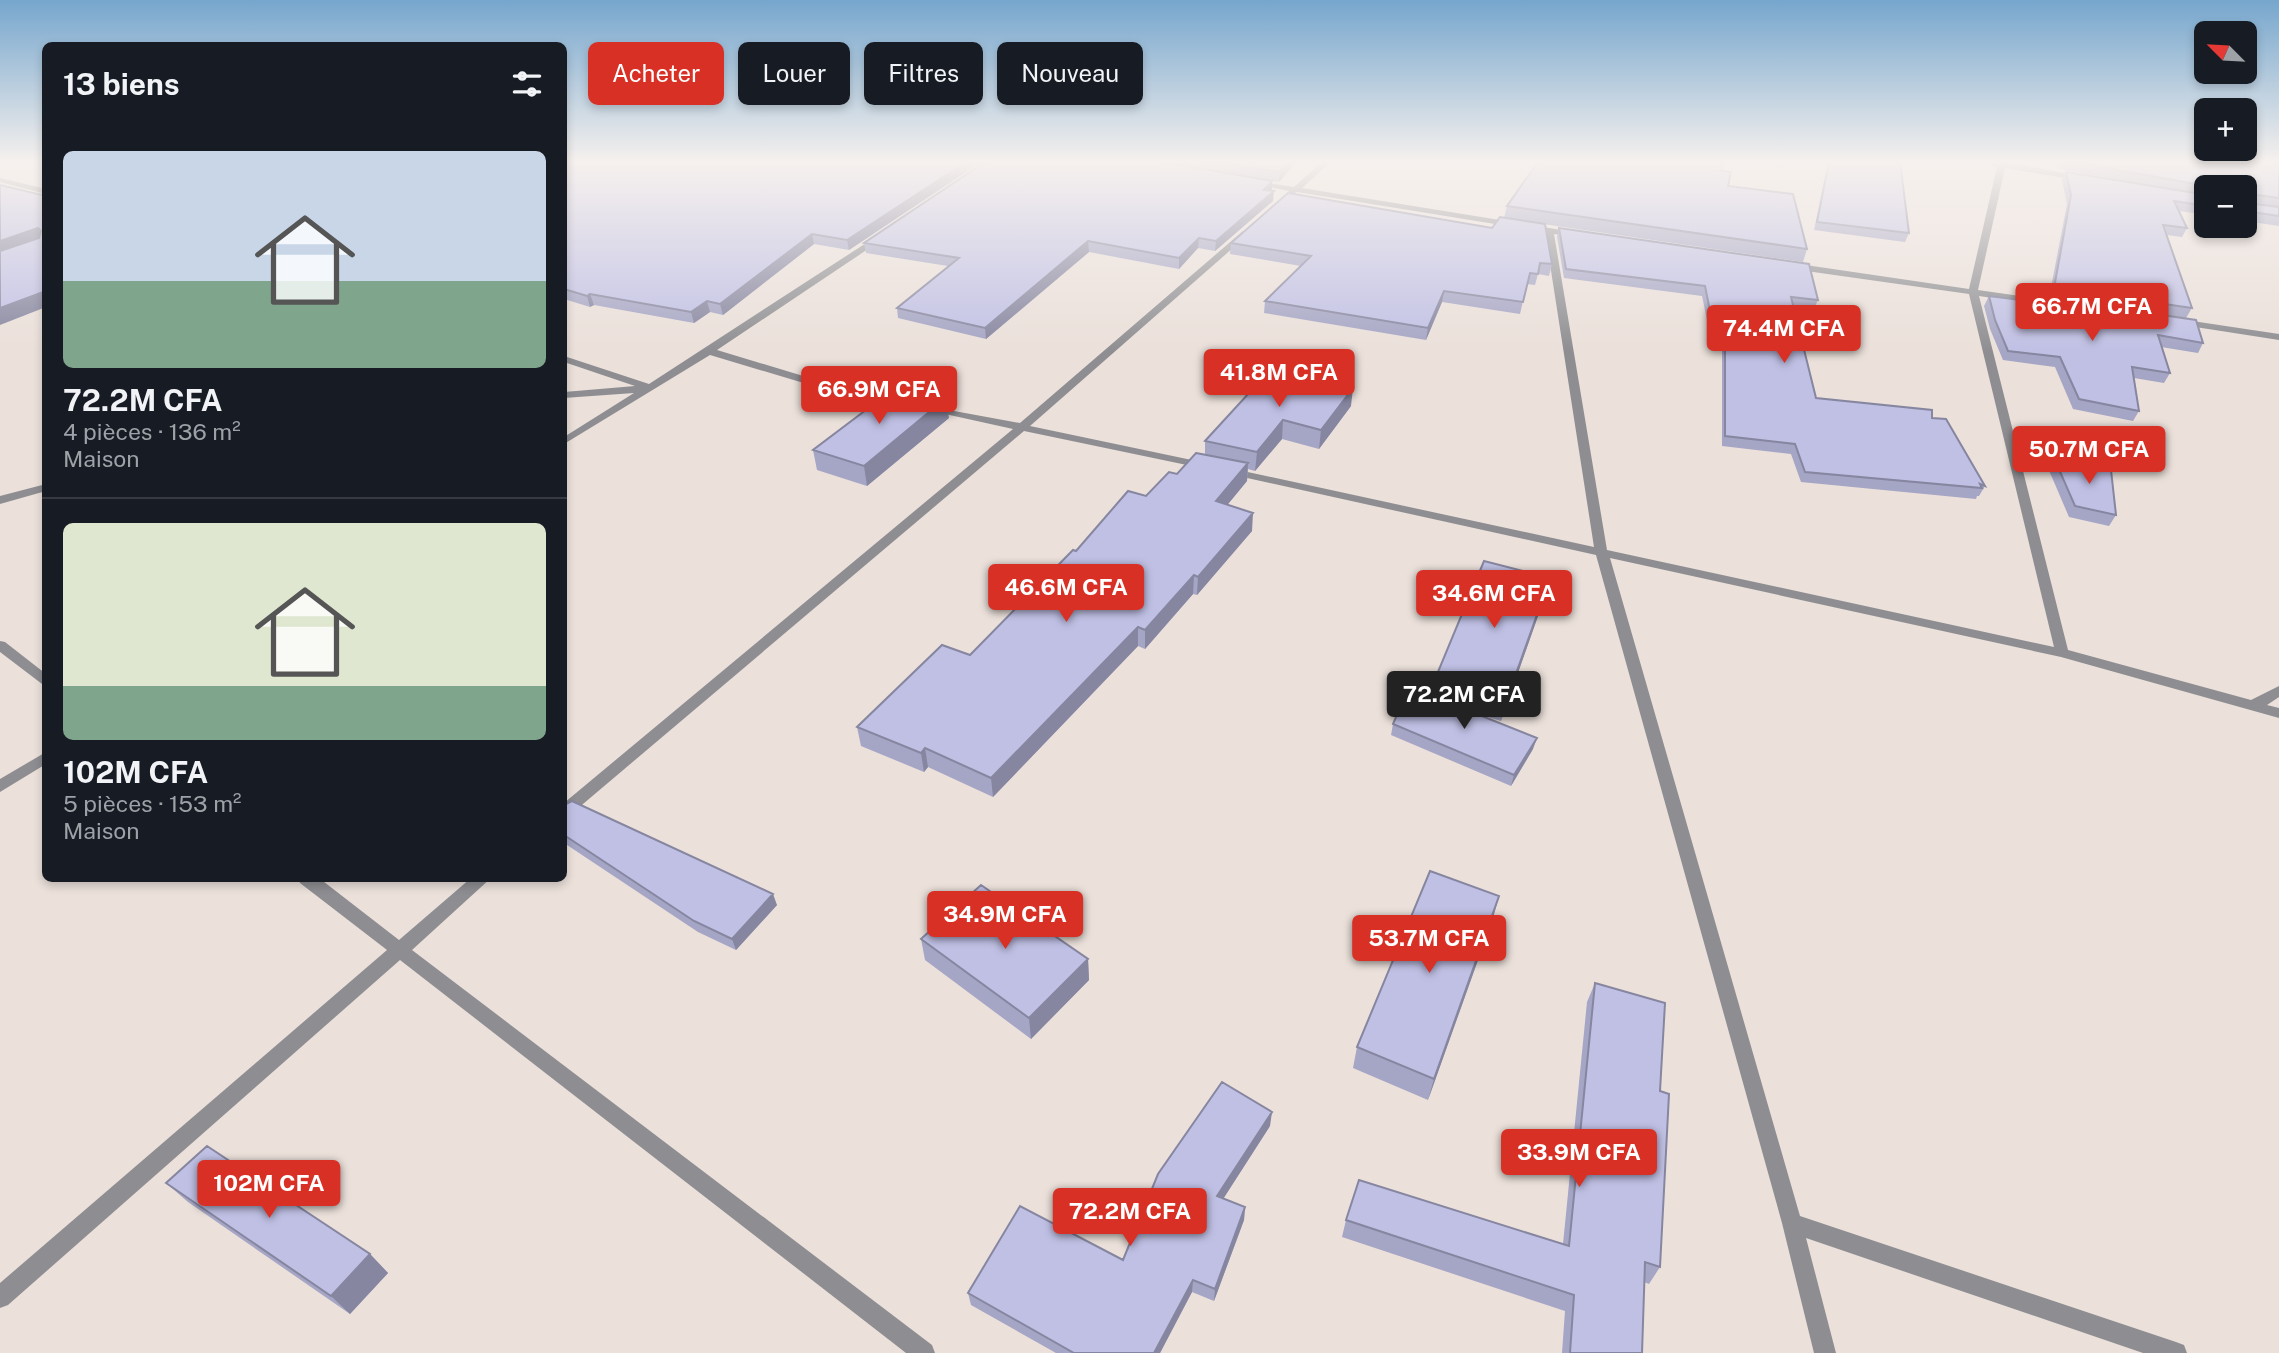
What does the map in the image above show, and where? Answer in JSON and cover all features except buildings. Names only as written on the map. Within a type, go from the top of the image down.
[{"type":"street","points":[[1513,225],[1590,237]]},
{"type":"street","points":[[1988,225],[1973,292],[2063,653]]},
{"type":"street","points":[[567,808],[1023,427],[1253,226]]},
{"type":"street","points":[[567,439],[709,351],[890,230]]},
{"type":"street","points":[[1549,231],[1601,550],[1792,1223],[1825,1353]]},
{"type":"street","points":[[1781,264],[2079,307]]},
{"type":"street","points":[[2172,321],[2279,337]]},
{"type":"street","points":[[709,351],[821,384],[1601,550],[2063,653],[2279,713]]},
{"type":"street","points":[[567,360],[650,388]]},
{"type":"street","points":[[567,395],[650,388]]},
{"type":"street","points":[[0,500],[42,488]]},
{"type":"street","points":[[0,645],[42,679]]},
{"type":"street","points":[[2253,706],[2279,691]]},
{"type":"street","points":[[0,786],[42,760]]},
{"type":"street","points":[[311,882],[924,1353]]},
{"type":"street","points":[[0,1297],[478,882]]},
{"type":"street","points":[[1792,1223],[2176,1353]]}]
